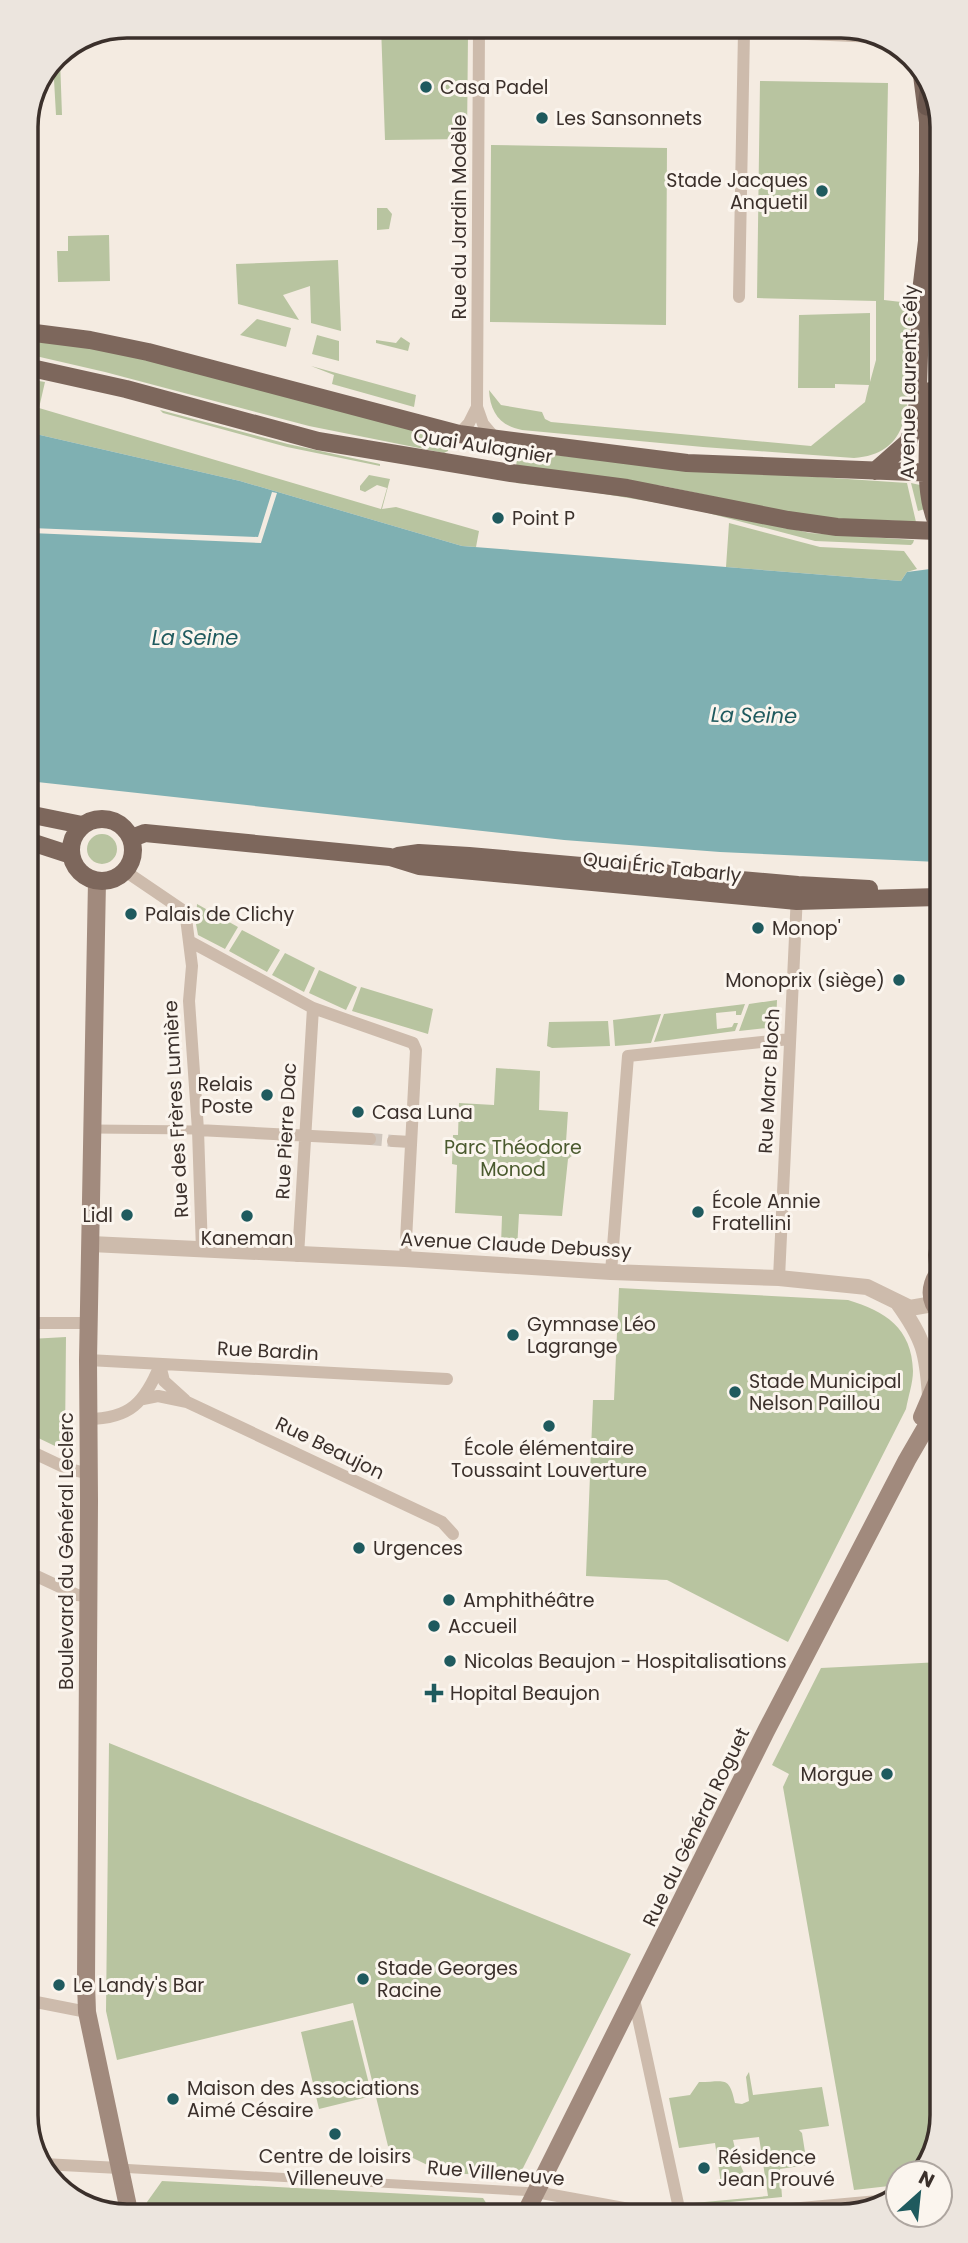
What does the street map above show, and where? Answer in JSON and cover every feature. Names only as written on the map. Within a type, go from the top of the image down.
[{"type":"main road","name":"Avenue Laurent Cély","points":[[876,471],[908,442],[916,423],[920,292],[927,241],[930,126]]},
{"type":"main road","name":"Avenue Laurent Cély","points":[[927,241],[930,266]]},
{"type":"main road","name":"Quai Aulagnier","points":[[39,334],[90,340],[148,352],[459,434],[687,463],[930,473]]},
{"type":"main road","name":"Quai Aulagnier","points":[[39,369],[126,389],[318,441],[474,467],[627,488],[800,522],[837,527],[930,531]]},
{"type":"main road","points":[[459,434],[456,456],[458,460],[474,467],[490,462],[494,437]]},
{"type":"main road","points":[[39,816],[82,825]]},
{"type":"main road","points":[[95,818],[110,819],[123,826],[132,838],[134,854],[125,872],[117,877],[97,881],[85,876],[76,867],[71,855],[74,833],[95,818]]},
{"type":"main road","name":"Quai Éric Tabarly","points":[[132,838],[145,833],[390,857],[419,866],[618,883],[692,893],[930,897]]},
{"type":"main road","points":[[39,844],[71,855]]},
{"type":"main road","name":"Quai Éric Tabarly","points":[[390,857],[419,853],[444,855],[797,893]]},
{"type":"main road","name":"Boulevard du Général Leclerc","points":[[97,881],[88,1323],[87,2012],[128,2204]]},
{"type":"main road","name":"Rue du Général Roguet","points":[[530,2204],[766,1731],[930,1410]]},
{"type":"street","name":"Rue du Jardin Modèle","points":[[479,38],[477,407],[484,424],[494,437]]},
{"type":"street","points":[[739,297],[744,39]]},
{"type":"street","points":[[459,434],[470,423],[477,407]]},
{"type":"street","name":"Rue des Frères Lumière","points":[[125,872],[181,909],[186,918],[192,966],[189,1001],[198,1130],[202,1251]]},
{"type":"street","name":"Rue Marc Bloch","points":[[779,1278],[797,893]]},
{"type":"street","points":[[189,941],[313,1008],[413,1043],[416,1049],[405,1259]]},
{"type":"street","points":[[192,966],[211,954]]},
{"type":"street","name":"Rue Pierre Dac","points":[[298,1256],[313,1008]]},
{"type":"street","points":[[611,1272],[628,1056],[790,1040]]},
{"type":"street","points":[[93,1129],[198,1130],[370,1139]]},
{"type":"street","points":[[393,1141],[411,1142]]},
{"type":"street","name":"Avenue Claude Debussy","points":[[91,1244],[611,1272],[779,1278],[867,1287],[910,1308],[930,1308]]},
{"type":"street","points":[[897,1301],[914,1324],[926,1352],[930,1373]]},
{"type":"street","points":[[38,1323],[88,1323]]},
{"type":"street","name":"Rue Bardin","points":[[88,1360],[447,1379]]},
{"type":"street","points":[[88,1419],[108,1419],[125,1412],[143,1399],[160,1364]]},
{"type":"street","name":"Rue Beaujon","points":[[160,1364],[164,1381],[187,1402]]},
{"type":"street","name":"Rue Beaujon","points":[[143,1399],[158,1396],[187,1402],[442,1522],[453,1534]]},
{"type":"street","points":[[38,1455],[65,1468],[89,1474]]},
{"type":"street","points":[[38,1577],[77,1595],[88,1596]]},
{"type":"street","points":[[634,1999],[678,2204]]},
{"type":"street","points":[[38,2002],[87,2012]]},
{"type":"street","name":"Rue Villeneuve","points":[[54,2165],[536,2192],[602,2204]]},
{"type":"green space","name":"Casa Padel","points":[[381,38],[468,38],[467,139],[385,140]]},
{"type":"green space","points":[[60,70],[62,115],[56,115],[54,78]]},
{"type":"green space","name":"Stade Jacques Anquetil","points":[[760,81],[888,83],[884,300],[910,303],[908,400],[901,428],[895,439],[872,455],[854,458],[522,430],[502,421],[491,405],[489,390],[501,405],[542,412],[545,419],[551,422],[811,446],[865,402],[869,385],[835,384],[835,388],[798,388],[799,315],[870,313],[870,382],[876,360],[876,301],[757,298]]},
{"type":"green space","points":[[491,145],[667,148],[666,325],[490,322]]},
{"type":"green space","points":[[377,208],[387,208],[392,214],[389,229],[377,230]]},
{"type":"green space","points":[[109,235],[110,281],[58,282],[57,251],[68,251],[68,236]]},
{"type":"green space","points":[[338,260],[341,331],[311,323],[310,286],[283,295],[299,320],[238,304],[236,264]]},
{"type":"green space","points":[[257,319],[291,328],[286,347],[240,335]]},
{"type":"green space","points":[[317,335],[339,341],[339,361],[312,354]]},
{"type":"green space","points":[[401,337],[410,343],[408,351],[376,343],[376,340],[396,343]]},
{"type":"green space","points":[[39,340],[117,352],[450,439],[448,451],[444,453],[309,426],[39,357]]},
{"type":"green space","points":[[311,366],[416,395],[414,407],[332,384],[334,375]]},
{"type":"green space","points":[[39,381],[45,382],[39,408],[381,509],[387,488],[377,485],[365,492],[360,490],[360,486],[369,475],[390,479],[382,509],[396,507],[479,531],[476,547],[462,546],[240,481],[39,435]]},
{"type":"green space","points":[[160,410],[288,444],[380,464],[380,466],[287,447]]},
{"type":"green space","points":[[518,451],[667,467],[907,483],[916,522],[811,517],[663,486],[516,467]]},
{"type":"green space","points":[[517,480],[588,489],[702,509],[810,533],[914,540],[911,545],[815,541],[689,508],[516,483]]},
{"type":"green space","points":[[911,483],[920,485],[925,509],[918,511]]},
{"type":"green space","points":[[729,523],[820,547],[904,551],[917,569],[907,572],[901,581],[726,567]]},
{"type":"green space","points":[[102,834],[113,838],[117,849],[113,860],[102,864],[91,860],[87,849],[91,838]]},
{"type":"green space","points":[[197,904],[238,927],[225,949],[198,935]]},
{"type":"green space","points":[[242,930],[280,950],[267,972],[229,951]]},
{"type":"green space","points":[[285,953],[315,968],[304,992],[272,975]]},
{"type":"green space","points":[[319,970],[357,987],[346,1010],[309,993]]},
{"type":"green space","points":[[361,987],[433,1009],[428,1034],[352,1011]]},
{"type":"green space","points":[[777,1000],[776,1027],[739,1031],[749,1004]]},
{"type":"green space","points":[[745,1004],[741,1015],[736,1015],[736,1011],[716,1013],[717,1029],[732,1027],[734,1023],[738,1023],[735,1031],[654,1042],[664,1014]]},
{"type":"green space","points":[[661,1014],[651,1043],[615,1046],[613,1020]]},
{"type":"green space","points":[[608,1021],[610,1046],[547,1046],[549,1022]]},
{"type":"green space","name":"Parc Théodore Monod","points":[[496,1068],[540,1071],[539,1110],[568,1112],[566,1142],[574,1146],[573,1155],[568,1159],[562,1216],[519,1214],[517,1249],[504,1248],[501,1245],[502,1216],[455,1213],[457,1165],[452,1164],[453,1135],[458,1135],[459,1103],[494,1105]]},
{"type":"green space","points":[[619,1288],[848,1300],[885,1316],[908,1343],[913,1371],[906,1409],[788,1642],[667,1580],[586,1576],[593,1400],[614,1400]]},
{"type":"green space","points":[[66,1337],[65,1440],[55,1446],[38,1438],[38,1339]]},
{"type":"green space","points":[[930,1663],[929,2127],[918,2159],[884,2159],[884,2187],[854,2190],[783,1787],[789,1774],[772,1765],[821,1668]]},
{"type":"green space","name":"Stade Georges Racine","points":[[109,1743],[631,1954],[522,2170],[512,2176],[444,2173],[388,2146],[353,2003],[117,2060],[106,2011]]},
{"type":"green space","points":[[353,2020],[372,2096],[319,2109],[301,2032]]},
{"type":"green space","points":[[749,2072],[753,2095],[822,2087],[829,2126],[799,2130],[802,2133],[807,2165],[780,2169],[782,2197],[694,2203],[768,2196],[759,2137],[733,2140],[747,2180],[721,2184],[715,2143],[679,2148],[669,2098],[690,2095],[699,2082],[720,2081],[728,2084],[735,2103],[742,2104],[749,2101],[746,2077]]},
{"type":"green space","points":[[162,2181],[483,2198],[487,2204],[147,2204]]},
{"type":"water","name":"La Seine","points":[[39,435],[240,481],[462,546],[901,581],[907,572],[930,569],[930,862],[720,852],[564,840],[39,782]]},
{"type":"pier","points":[[272,492],[277,493],[261,543],[39,533],[39,528],[258,537]]},
{"type":"tunnel","points":[[370,1139],[393,1141]]},
{"type":"place","name":"Casa Padel","points":[[426,87]]},
{"type":"place","name":"Les Sansonnets","points":[[542,118]]},
{"type":"place","name":"Stade Jacques Anquetil","points":[[822,191]]},
{"type":"place","name":"Point P","points":[[498,518]]},
{"type":"place","name":"Palais de Clichy","points":[[131,914]]},
{"type":"place","name":"Monop'","points":[[758,928]]},
{"type":"place","name":"Monoprix (siège)","points":[[899,980]]},
{"type":"place","name":"Relais Poste","points":[[267,1095]]},
{"type":"place","name":"Casa Luna","points":[[358,1112]]},
{"type":"place","name":"École Annie Fratellini","points":[[698,1212]]},
{"type":"place","name":"Lidl","points":[[127,1215]]},
{"type":"place","name":"Kaneman","points":[[247,1216]]},
{"type":"place","name":"Gymnase Léo Lagrange","points":[[513,1335]]},
{"type":"place","name":"Stade Municipal Nelson Paillou","points":[[735,1392]]},
{"type":"place","name":"École élémentaire Toussaint Louverture","points":[[549,1426]]},
{"type":"place","name":"Urgences","points":[[359,1548]]},
{"type":"place","name":"Amphithéâtre","points":[[449,1600]]},
{"type":"place","name":"Accueil","points":[[434,1626]]},
{"type":"place","name":"Nicolas Beaujon - Hospitalisations","points":[[450,1661]]},
{"type":"place","name":"Hopital Beaujon","points":[[434,1693]]},
{"type":"place","name":"Morgue","points":[[887,1774]]},
{"type":"place","name":"Stade Georges Racine","points":[[363,1979]]},
{"type":"place","name":"Le Landy's Bar","points":[[59,1985]]},
{"type":"place","name":"Maison des Associations Aimé Césaire","points":[[173,2099]]},
{"type":"place","name":"Centre de loisirs Villeneuve","points":[[335,2134]]},
{"type":"place","name":"Résidence Jean Prouvé","points":[[704,2168]]}]
